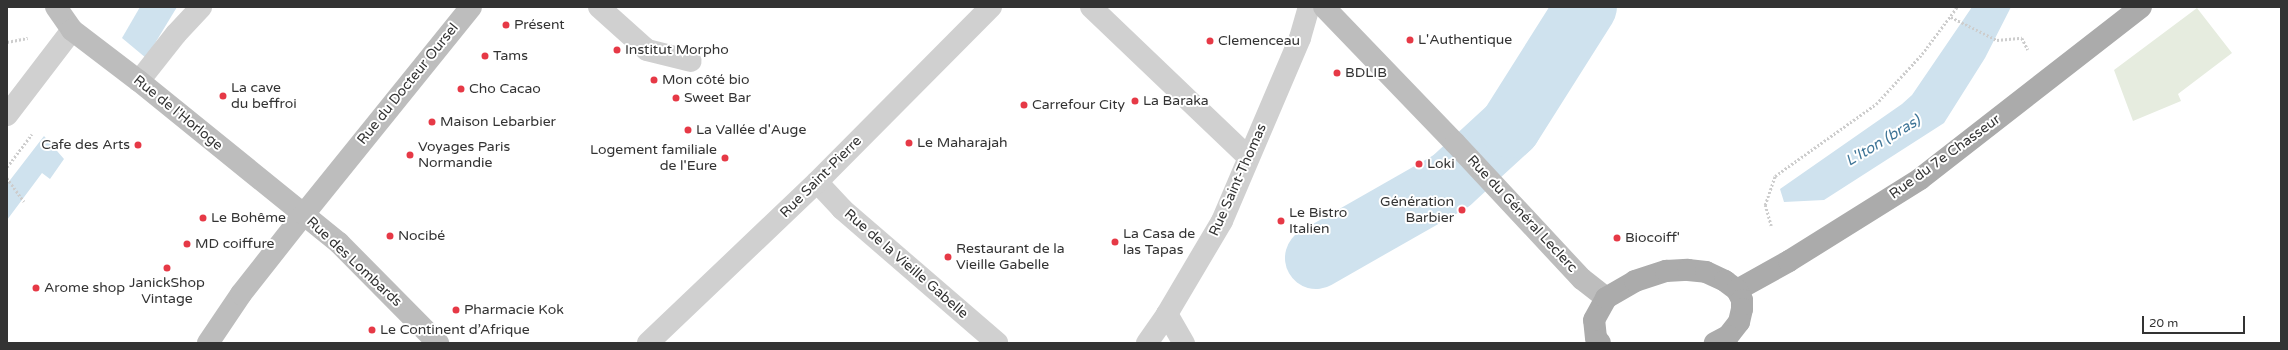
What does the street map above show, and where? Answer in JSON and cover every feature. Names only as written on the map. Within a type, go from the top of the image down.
[{"type":"main road","name":"Rue de l'Horloge","points":[[56,7],[72,30],[139,80],[304,214]]},
{"type":"main road","name":"Rue du Docteur Oursel","points":[[208,343],[241,294],[346,161],[471,7]]},
{"type":"main road","name":"Rue du Général Leclerc","points":[[1324,7],[1491,180],[1582,279],[1606,298]]},
{"type":"main road","name":"Rue du 7e Chasseur","points":[[1737,290],[1790,261],[1920,179],[2141,7]]},
{"type":"main road","name":"Rue des Lombards","points":[[304,214],[339,243],[438,343]]},
{"type":"main road","points":[[1595,341],[1594,320],[1606,298],[1635,281],[1666,271],[1688,270],[1706,272],[1725,281],[1737,290],[1742,304],[1739,322],[1728,336],[1715,343]]},
{"type":"street","points":[[139,80],[176,34],[201,7]]},
{"type":"street","points":[[599,7],[647,50],[691,62]]},
{"type":"street","name":"Rue Saint-Pierre","points":[[648,343],[817,182],[991,7]]},
{"type":"street","points":[[1091,7],[1248,157]]},
{"type":"street","name":"Rue Saint-Thomas","points":[[1147,343],[1167,314],[1222,221],[1300,38],[1309,7]]},
{"type":"street","points":[[7,115],[72,30]]},
{"type":"street","name":"Rue de la Vieille Gabelle","points":[[817,182],[842,209],[997,343]]},
{"type":"street","points":[[1167,314],[1184,343]]},
{"type":"path","points":[[1771,226],[1765,205],[1775,176],[1876,104],[1922,54],[1957,7]]},
{"type":"path","points":[[1951,16],[1997,40],[2022,38],[2028,50]]},
{"type":"path","points":[[7,167],[36,129]]},
{"type":"path","points":[[7,178],[24,201]]},
{"type":"shaded area","points":[[2197,8],[2232,53],[2178,94],[2181,101],[2133,121],[2114,70]]},
{"type":"water","points":[[140,7],[177,7],[146,58],[122,38]]},
{"type":"water","points":[[1569,7],[1598,7],[1537,108],[1523,128],[1498,151],[1480,133],[1487,131],[1504,103],[1506,105]]},
{"type":"water","name":"L'Iton (bras)","points":[[1972,7],[2011,7],[1985,58],[1944,123],[1824,200],[1784,202],[1780,189],[1902,104],[1912,95]]},
{"type":"water","points":[[44,136],[64,159],[50,179],[42,173],[7,220],[7,184]]},
{"type":"water","points":[[1439,168],[1459,190],[1440,208],[1326,270],[1306,246],[1419,188]]},
{"type":"waterway","points":[[1316,258],[1451,181],[1510,127],[1586,7]]},
{"type":"place","name":"Présent","points":[[506,25]]},
{"type":"place","name":"L'Authentique","points":[[1410,40]]},
{"type":"place","name":"Clemenceau","points":[[1210,41]]},
{"type":"place","name":"Institut Morpho","points":[[617,50]]},
{"type":"place","name":"Tams","points":[[485,56]]},
{"type":"place","name":"BDLIB","points":[[1337,73]]},
{"type":"place","name":"Mon côté bio","points":[[654,80]]},
{"type":"place","name":"Cho Cacao","points":[[461,89]]},
{"type":"place","name":"La cave du beffroi","points":[[223,96]]},
{"type":"place","name":"Sweet Bar","points":[[676,98]]},
{"type":"place","name":"La Baraka","points":[[1135,101]]},
{"type":"place","name":"Carrefour City","points":[[1024,105]]},
{"type":"place","name":"Maison Lebarbier","points":[[432,122]]},
{"type":"place","name":"La Vallée d'Auge","points":[[688,130]]},
{"type":"place","name":"Le Maharajah","points":[[909,143]]},
{"type":"place","name":"Cafe des Arts","points":[[138,145]]},
{"type":"place","name":"Voyages Paris Normandie","points":[[410,155]]},
{"type":"place","name":"Logement familiale de l'Eure","points":[[725,158]]},
{"type":"place","name":"Loki","points":[[1419,164]]},
{"type":"place","name":"Génération Barbier","points":[[1462,210]]},
{"type":"place","name":"Le Bohême","points":[[203,218]]},
{"type":"place","name":"Le Bistro Italien","points":[[1281,221]]},
{"type":"place","name":"Nocibé","points":[[390,236]]},
{"type":"place","name":"Biocoiff'","points":[[1617,238]]},
{"type":"place","name":"La Casa de las Tapas","points":[[1115,242]]},
{"type":"place","name":"MD coiffure","points":[[187,244]]},
{"type":"place","name":"Restaurant de la Vieille Gabelle","points":[[948,257]]},
{"type":"place","name":"JanickShop Vintage","points":[[167,268]]},
{"type":"place","name":"Arome shop","points":[[36,288]]},
{"type":"place","name":"Pharmacie Kok","points":[[456,310]]},
{"type":"place","name":"Le Continent d’Afrique","points":[[372,330]]}]
